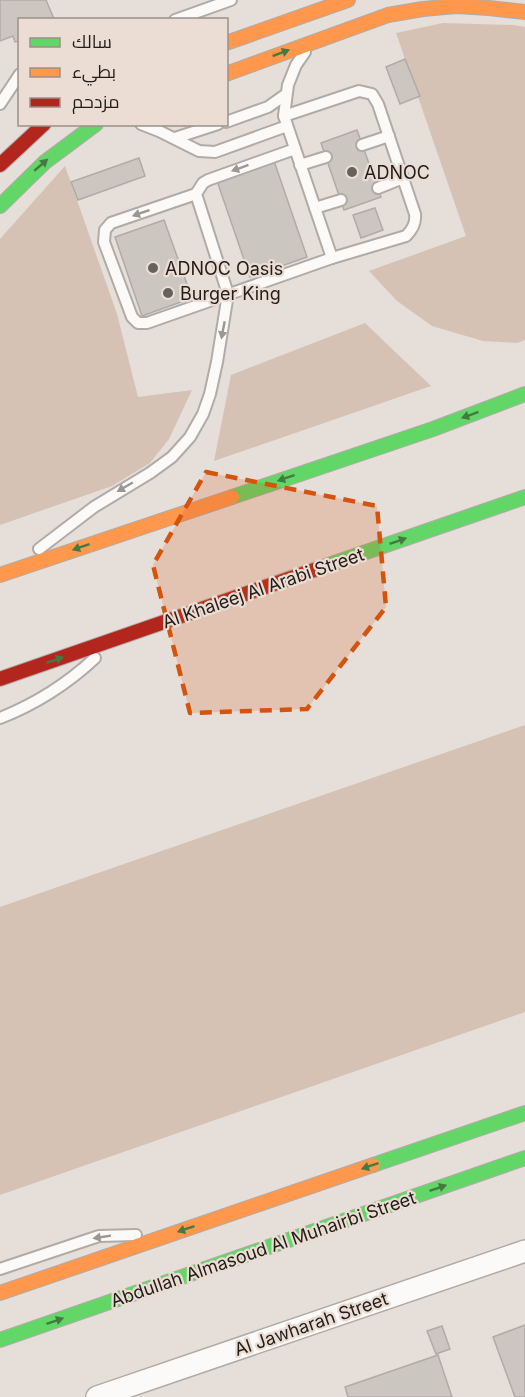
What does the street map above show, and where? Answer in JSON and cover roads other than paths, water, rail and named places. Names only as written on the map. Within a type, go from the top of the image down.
[{"type":"main road","points":[[228,42],[348,0]]},
{"type":"main road","points":[[228,73],[388,15],[415,9],[468,5],[525,12]]},
{"type":"main road","points":[[0,165],[42,126]]},
{"type":"main road","points":[[0,206],[42,163],[93,126]]},
{"type":"main road","points":[[0,575],[433,429],[525,394]]},
{"type":"main road","name":"Al Khaleej Al Arabi Street","points":[[0,679],[525,497]]},
{"type":"main road","points":[[0,1293],[525,1113]]},
{"type":"main road","name":"Abdullah Almasoud Al Muhairbi Street","points":[[0,1340],[525,1158]]},
{"type":"street","name":"Al Jawharah Street","points":[[97,1397],[525,1251]]},
{"type":"lane","points":[[180,18],[231,0]]},
{"type":"lane","points":[[316,40],[296,65],[285,95],[285,121],[332,258]]},
{"type":"lane","points":[[0,104],[18,77]]},
{"type":"lane","points":[[146,126],[176,138],[199,151],[215,152],[359,91],[366,91],[376,99],[416,219],[406,236],[332,258],[147,323],[138,323],[132,316],[104,242],[105,230],[111,224],[196,194],[202,183],[208,180],[295,149]]},
{"type":"lane","points":[[228,121],[268,107],[285,95]]},
{"type":"lane","points":[[176,138],[212,126]]},
{"type":"lane","points":[[362,145],[389,136]]},
{"type":"lane","points":[[300,165],[326,157]]},
{"type":"lane","points":[[378,188],[403,178]]},
{"type":"lane","points":[[17,569],[85,513],[172,457],[190,437],[203,414],[210,394],[227,311],[228,294],[196,194]]},
{"type":"lane","points":[[315,208],[341,200]]},
{"type":"lane","points":[[0,718],[40,700],[60,687],[111,641]]},
{"type":"lane","points":[[0,1269],[99,1236],[140,1235],[160,1238]]},
{"type":"place","name":"ADNOC","points":[[352,172]]},
{"type":"place","name":"ADNOC Oasis","points":[[153,268]]},
{"type":"place","name":"Burger King","points":[[168,293]]}]
